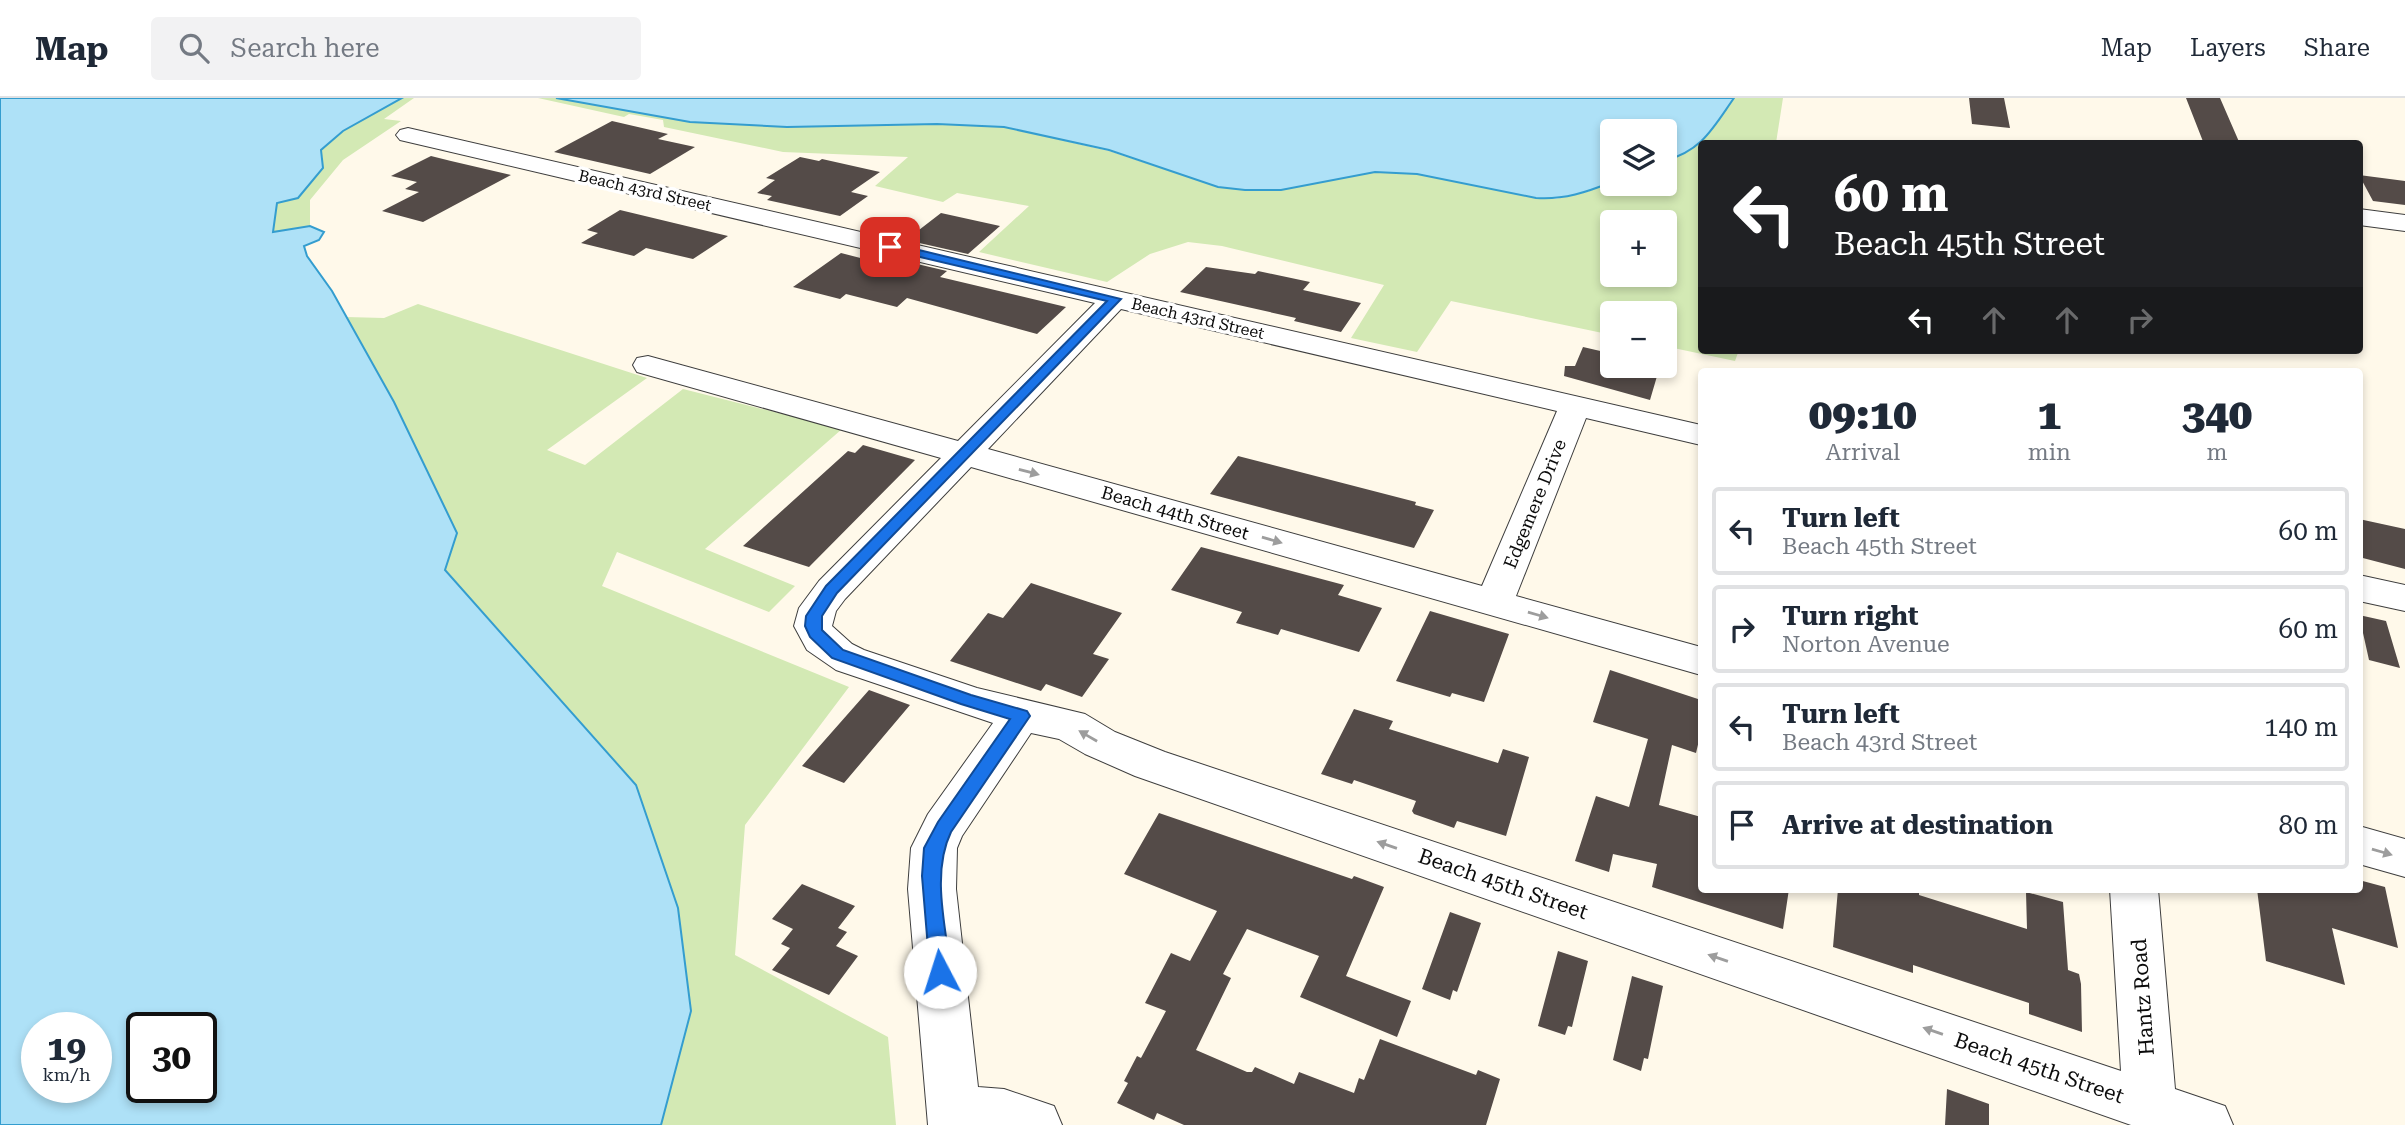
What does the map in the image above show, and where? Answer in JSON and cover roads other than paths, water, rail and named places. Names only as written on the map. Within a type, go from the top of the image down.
[{"type":"street","name":"Beach 43rd Street","points":[[408,135],[1698,434]]},
{"type":"street","points":[[2363,218],[2405,223]]},
{"type":"street","points":[[963,454],[1115,299]]},
{"type":"street","name":"Beach 44th Street","points":[[648,365],[1698,659]]},
{"type":"street","name":"Edgemere Drive","points":[[1494,602],[1575,406]]},
{"type":"street","name":"Beach 45th Street","points":[[963,454],[832,590],[818,608],[813,626],[821,640],[838,654],[1021,716],[1070,726],[1100,743],[1150,764],[2206,1125]]},
{"type":"street","points":[[2363,588],[2405,598]]},
{"type":"street","points":[[1021,716],[944,827],[934,848],[932,889],[954,1118],[1004,1115],[1035,1125]]},
{"type":"street","points":[[2363,846],[2405,858]]},
{"type":"street","name":"Hantz Road","points":[[2134,893],[2150,1106]]},
{"type":"water","points":[[0,98],[402,98],[343,131],[321,150],[323,168],[298,198],[277,203],[273,232],[310,226],[324,232],[319,240],[304,246],[307,256],[332,291],[394,402],[457,533],[445,570],[636,785],[678,908],[691,1011],[661,1125],[0,1125]]},
{"type":"water","points":[[556,98],[1734,98],[1705,137],[1677,157],[1677,119],[1600,119],[1600,187],[1556,198],[1536,198],[1417,174],[1375,172],[1281,190],[1245,190],[1218,187],[1109,150],[1004,127],[937,124],[787,127],[690,122]]}]
